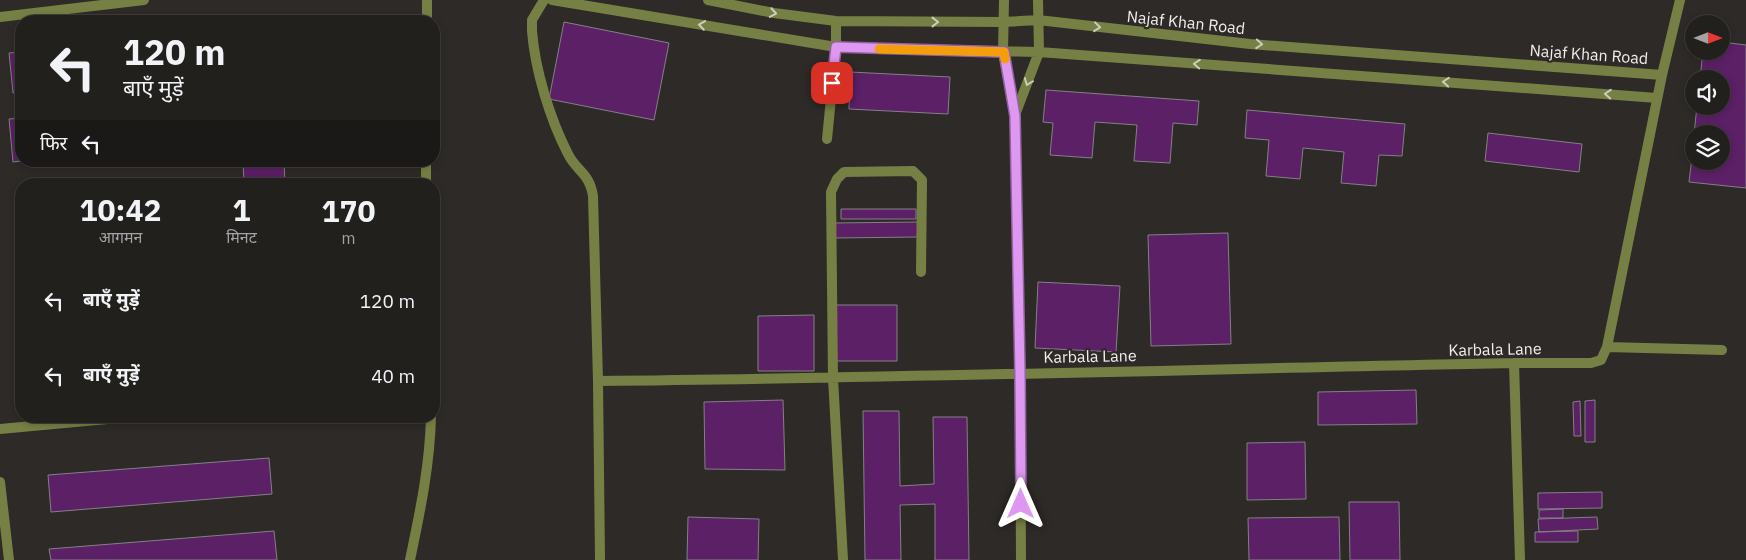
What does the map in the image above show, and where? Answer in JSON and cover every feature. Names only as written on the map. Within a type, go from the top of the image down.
[{"type":"street","points":[[17,15],[144,0]]},
{"type":"street","points":[[427,0],[427,15]]},
{"type":"street","points":[[544,0],[532,20],[532,31],[546,102],[568,155],[591,183],[593,196],[600,560]]},
{"type":"street","points":[[552,0],[836,47],[1039,52],[1657,98]]},
{"type":"street","name":"Najaf Khan Road","points":[[708,0],[774,13],[836,21],[1004,22],[1038,20],[1250,44],[1662,75]]},
{"type":"street","points":[[1004,0],[1004,52],[1015,116],[1020,373],[1021,560]]},
{"type":"street","points":[[1015,116],[1039,52],[1038,0]]},
{"type":"street","points":[[1680,0],[1657,98],[1607,347],[1722,350]]},
{"type":"street","points":[[0,17],[15,15]]},
{"type":"street","points":[[827,139],[836,47],[836,21]]},
{"type":"street","points":[[844,560],[833,378],[830,192],[837,179],[844,172],[913,171],[922,180],[921,272]]},
{"type":"street","name":"Karbala Lane","points":[[598,381],[1591,363],[1601,360],[1607,347]]},
{"type":"street","points":[[1514,363],[1520,560]]},
{"type":"street","points":[[0,429],[65,423]]},
{"type":"street","points":[[410,560],[420,515],[430,449],[431,423]]},
{"type":"street","points":[[0,482],[9,560]]},
{"type":"building","points":[[564,22],[669,43],[654,120],[549,99]]},
{"type":"building","points":[[1730,43],[1746,45],[1746,188],[1689,182],[1690,170],[1730,170],[1730,125],[1695,125],[1696,115],[1730,115],[1730,70],[1701,70],[1702,60],[1730,60]]},
{"type":"building","points":[[15,52],[15,93],[13,93],[9,53]]},
{"type":"building","points":[[850,72],[950,77],[948,114],[849,109]]},
{"type":"building","points":[[1046,90],[1199,101],[1197,125],[1173,123],[1170,163],[1134,161],[1137,125],[1095,122],[1092,158],[1050,155],[1053,123],[1043,122]]},
{"type":"building","points":[[1247,110],[1405,124],[1402,156],[1379,155],[1376,186],[1341,183],[1344,152],[1303,148],[1300,179],[1266,176],[1269,140],[1245,138]]},
{"type":"building","points":[[15,118],[15,162],[13,162],[9,119]]},
{"type":"building","points":[[1488,133],[1582,144],[1579,172],[1485,161]]},
{"type":"building","points":[[243,167],[284,167],[285,178],[244,178]]},
{"type":"building","points":[[841,209],[916,209],[916,219],[841,219]]},
{"type":"building","points":[[918,222],[918,237],[834,238],[834,223]]},
{"type":"building","points":[[1228,233],[1231,344],[1151,346],[1148,235]]},
{"type":"building","points":[[1038,282],[1120,286],[1116,352],[1035,348]]},
{"type":"building","points":[[836,305],[897,305],[897,361],[836,361]]},
{"type":"building","points":[[814,315],[814,371],[758,371],[758,316]]},
{"type":"building","points":[[1416,390],[1417,424],[1318,425],[1318,392]]},
{"type":"building","points":[[783,400],[785,470],[705,469],[704,402]]},
{"type":"building","points":[[1595,400],[1595,442],[1585,442],[1585,401]]},
{"type":"building","points":[[1580,401],[1581,436],[1574,436],[1573,402]]},
{"type":"building","points":[[863,411],[899,411],[900,486],[934,484],[933,417],[967,417],[969,560],[935,560],[935,504],[900,505],[901,560],[865,560]]},
{"type":"building","points":[[1305,442],[1306,499],[1247,500],[1247,443]]},
{"type":"building","points":[[269,458],[272,494],[51,512],[48,475]]},
{"type":"building","points":[[1602,492],[1602,508],[1538,509],[1538,493]]},
{"type":"building","points":[[1349,502],[1399,502],[1400,560],[1350,560]]},
{"type":"building","points":[[1563,509],[1563,518],[1539,518],[1539,510]]},
{"type":"building","points":[[688,517],[759,519],[758,560],[687,560]]},
{"type":"building","points":[[1339,517],[1340,560],[1249,560],[1248,518]]},
{"type":"building","points":[[1597,517],[1598,529],[1539,532],[1538,519]]},
{"type":"building","points":[[274,531],[277,560],[51,560],[49,549]]},
{"type":"building","points":[[1578,531],[1578,542],[1535,542],[1535,532]]},
{"type":"slow traffic","points":[[879,49],[1004,52],[1005,59]]},
{"type":"route","points":[[832,83],[836,47],[1004,52],[1015,116],[1021,504]]}]
